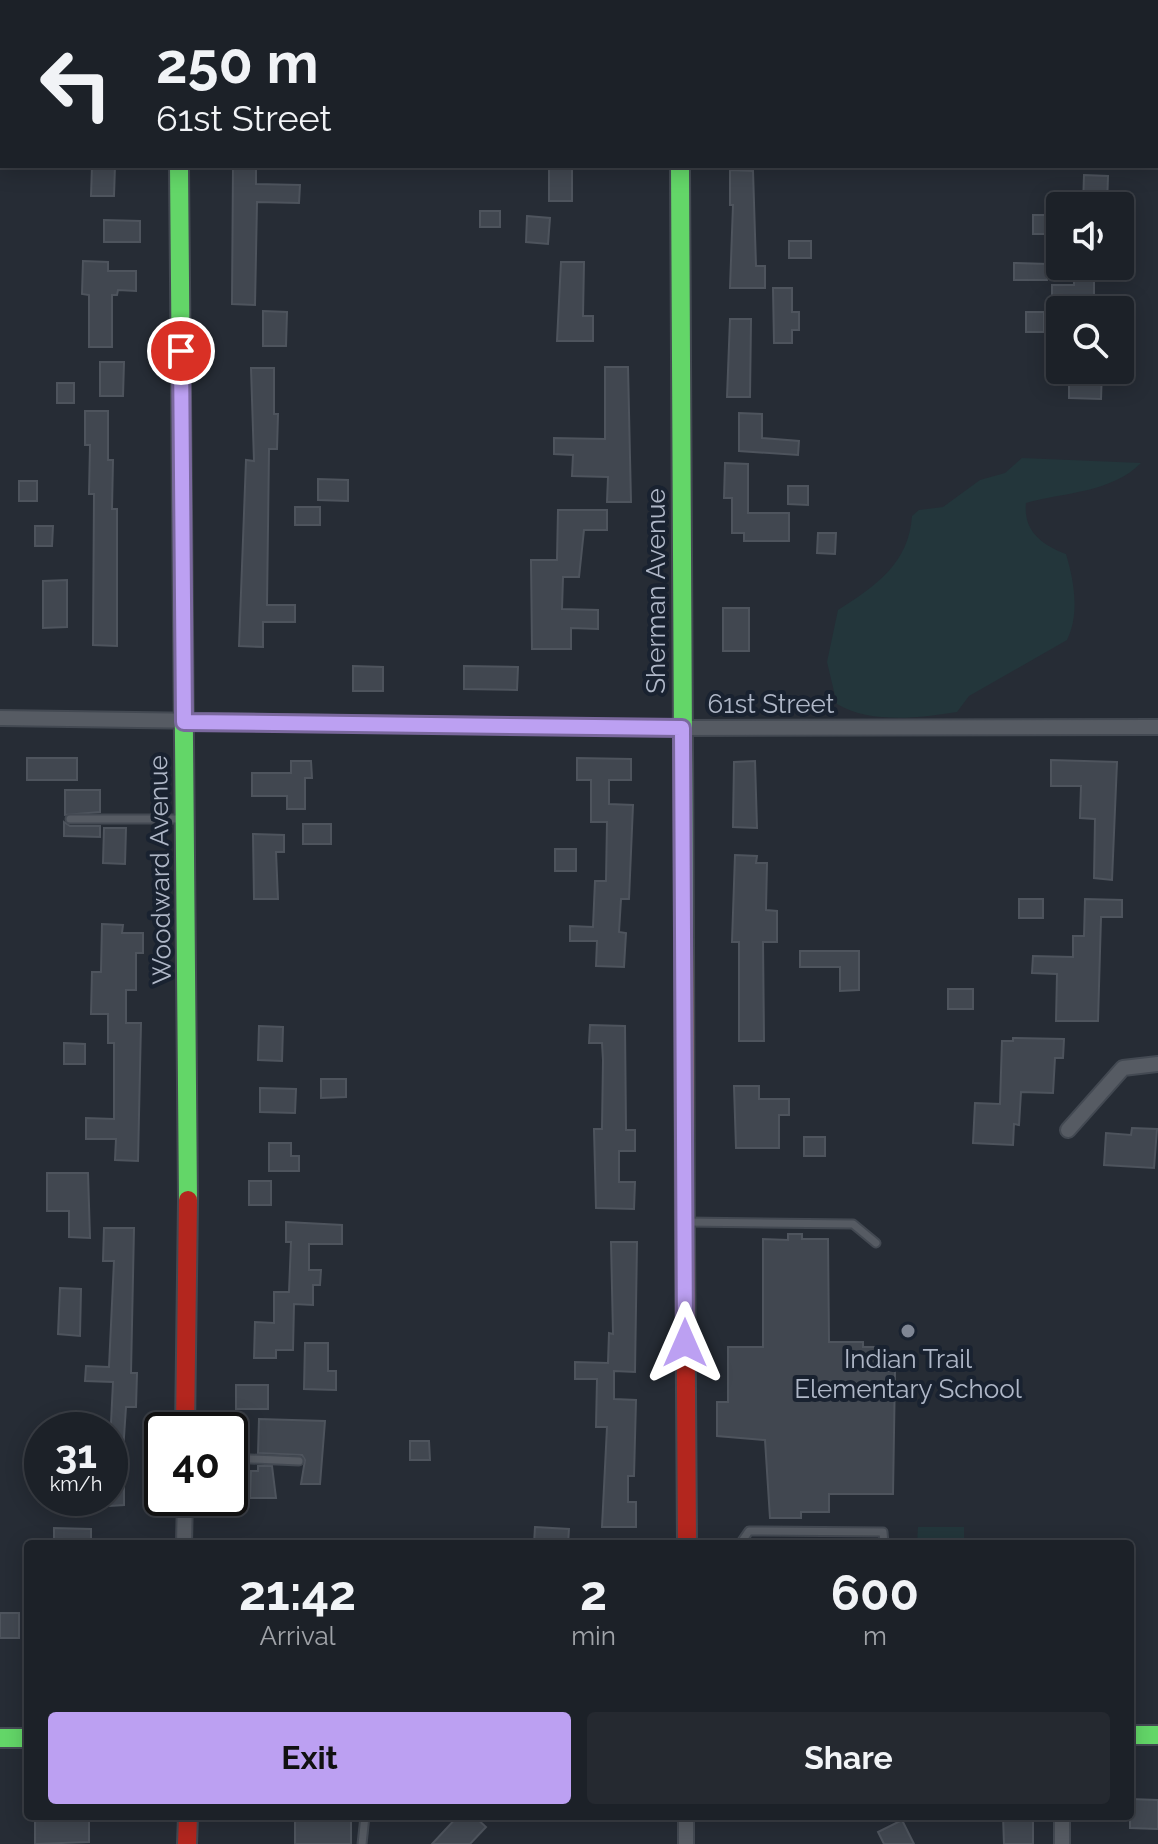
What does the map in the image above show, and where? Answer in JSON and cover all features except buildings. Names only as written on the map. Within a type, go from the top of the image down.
[{"type":"street","name":"Woodward Avenue","points":[[179,168],[189,1069],[185,1412]]},
{"type":"street","name":"Sherman Avenue","points":[[680,168],[687,1540]]},
{"type":"street","name":"61st Street","points":[[0,718],[682,728],[1158,727]]},
{"type":"street","points":[[1068,1130],[1123,1068],[1158,1064]]},
{"type":"street","points":[[184,1540],[185,1516]]},
{"type":"street","points":[[1134,1735],[1158,1735]]},
{"type":"street","points":[[0,1738],[24,1738]]},
{"type":"street","points":[[187,1844],[188,1820]]},
{"type":"street","points":[[686,1820],[686,1844]]},
{"type":"street","points":[[1062,1820],[1062,1844]]},
{"type":"lane","points":[[70,819],[185,819]]},
{"type":"lane","points":[[684,1222],[853,1224],[876,1243]]},
{"type":"lane","points":[[248,1459],[299,1461]]},
{"type":"lane","points":[[743,1540],[749,1531],[764,1531],[883,1532],[884,1540]]},
{"type":"lane","points":[[362,1844],[365,1820]]},
{"type":"green space","points":[[1022,458],[1141,463],[1129,473],[1102,486],[1026,503],[1028,522],[1036,536],[1066,554],[1075,608],[1067,640],[969,696],[957,712],[880,717],[864,715],[837,704],[827,662],[838,610],[888,572],[905,547],[912,516],[919,510],[943,507],[980,480],[1005,473]]},
{"type":"green space","points":[[918,1527],[964,1527],[964,1540],[917,1540]]},
{"type":"traffic: fast","points":[[179,168],[188,1200]]},
{"type":"traffic: fast","points":[[680,168],[684,942]]},
{"type":"traffic: fast","points":[[1134,1735],[1158,1735]]},
{"type":"traffic: fast","points":[[0,1738],[24,1738]]},
{"type":"traffic: slow","points":[[684,942],[685,1239]]},
{"type":"traffic: jam","points":[[185,1412],[188,1200]]},
{"type":"traffic: jam","points":[[685,1239],[687,1540]]},
{"type":"traffic: jam","points":[[187,1844],[188,1820]]},
{"type":"place","name":"Indian Trail Elementary School","points":[[908,1331]]},
{"type":"route","points":[[181,351],[184,722],[565,724],[682,728],[685,1343]]}]
